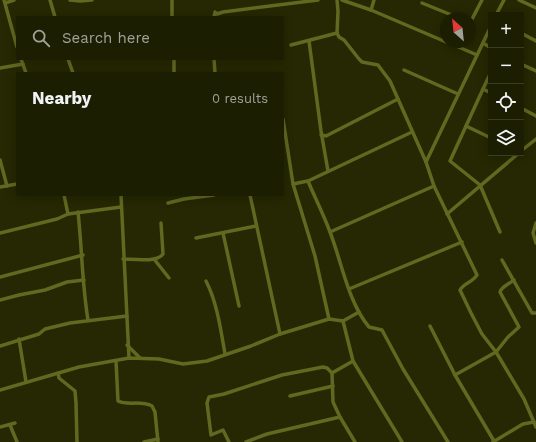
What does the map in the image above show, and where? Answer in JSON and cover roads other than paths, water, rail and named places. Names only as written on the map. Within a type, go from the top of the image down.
[{"type":"street","points":[[14,0],[5,2],[16,43]]},
{"type":"street","points":[[50,0],[55,16]]},
{"type":"street","points":[[70,0],[92,0]]},
{"type":"street","points":[[172,0],[172,16]]},
{"type":"street","points":[[214,16],[215,12],[218,14],[318,0]]},
{"type":"street","points":[[337,0],[337,33],[339,37],[349,45],[362,62],[380,66],[390,81],[426,162],[434,186],[477,275],[474,280],[462,287],[460,290],[482,334],[496,352],[524,399],[536,427]]},
{"type":"street","points":[[342,0],[371,10],[440,39]]},
{"type":"street","points":[[371,10],[374,0]]},
{"type":"street","points":[[476,12],[482,0]]},
{"type":"street","points":[[498,12],[504,0]]},
{"type":"street","points":[[519,0],[536,8]]},
{"type":"street","points":[[422,2],[445,12]]},
{"type":"street","points":[[426,162],[488,32]]},
{"type":"street","points":[[291,45],[337,33]]},
{"type":"street","points":[[524,35],[536,41]]},
{"type":"street","points":[[309,41],[321,135],[328,171]]},
{"type":"street","points":[[483,43],[488,46]]},
{"type":"street","points":[[461,48],[477,55]]},
{"type":"street","points":[[21,60],[26,72]]},
{"type":"street","points":[[68,60],[73,72]]},
{"type":"street","points":[[174,60],[174,72]]},
{"type":"street","points":[[214,60],[215,72]]},
{"type":"street","points":[[0,68],[23,64]]},
{"type":"street","points":[[524,65],[536,71]]},
{"type":"street","points":[[404,70],[458,94]]},
{"type":"street","points":[[488,78],[450,161],[480,186],[500,232]]},
{"type":"street","points":[[483,89],[488,92]]},
{"type":"street","points":[[321,135],[326,136],[398,99]]},
{"type":"street","points":[[524,110],[536,116]]},
{"type":"street","points":[[284,126],[293,184],[315,256],[330,319]]},
{"type":"street","points":[[466,126],[488,137]]},
{"type":"street","points":[[293,184],[308,181],[412,132]]},
{"type":"street","points":[[524,149],[536,139]]},
{"type":"street","points":[[447,214],[515,156]]},
{"type":"street","points":[[0,160],[7,186]]},
{"type":"street","points":[[308,181],[330,232],[349,288],[359,312],[369,327],[382,330],[403,369],[448,442]]},
{"type":"street","points":[[0,187],[16,184]]},
{"type":"street","points":[[330,232],[434,186]]},
{"type":"street","points":[[64,196],[68,214]]},
{"type":"street","points":[[121,196],[129,358]]},
{"type":"street","points":[[168,203],[206,196]]},
{"type":"street","points":[[250,196],[280,334]]},
{"type":"street","points":[[0,233],[57,219],[68,214],[121,207]]},
{"type":"street","points":[[78,212],[84,280],[84,298],[88,320]]},
{"type":"street","points":[[123,259],[154,259],[161,257],[163,254],[162,223]]},
{"type":"street","points":[[536,224],[534,235],[536,243]]},
{"type":"street","points":[[196,238],[256,226]]},
{"type":"street","points":[[224,233],[239,306]]},
{"type":"street","points":[[349,288],[462,242]]},
{"type":"street","points":[[0,277],[82,255]]},
{"type":"street","points":[[154,259],[169,278]]},
{"type":"street","points":[[502,260],[532,313],[536,314]]},
{"type":"street","points":[[0,300],[45,290],[67,282],[84,280]]},
{"type":"street","points":[[455,374],[496,352],[508,337],[519,327],[500,292],[514,280]]},
{"type":"street","points":[[206,281],[218,320],[225,354]]},
{"type":"street","points":[[0,390],[58,373],[129,358],[159,359],[183,364],[207,361],[280,334],[330,319],[343,321],[359,312]]},
{"type":"street","points":[[0,346],[39,334],[45,329],[70,323],[127,316]]},
{"type":"street","points":[[343,321],[353,361],[402,442]]},
{"type":"street","points":[[430,326],[493,441],[523,424],[534,422]]},
{"type":"street","points":[[19,339],[26,382]]},
{"type":"street","points":[[128,344],[140,358]]},
{"type":"street","points":[[116,361],[118,400],[121,402],[143,403],[152,406],[155,412],[158,440],[144,442]]},
{"type":"street","points":[[332,373],[353,361]]},
{"type":"street","points":[[229,442],[223,430],[211,435],[208,403],[209,397],[224,394],[282,375],[323,367],[332,373],[333,402],[354,442]]},
{"type":"street","points":[[58,373],[59,378],[75,391],[77,442]]},
{"type":"street","points":[[290,396],[333,386]]},
{"type":"street","points":[[246,442],[267,434],[340,417]]},
{"type":"street","points":[[0,428],[15,423]]},
{"type":"street","points":[[10,424],[17,442]]}]
